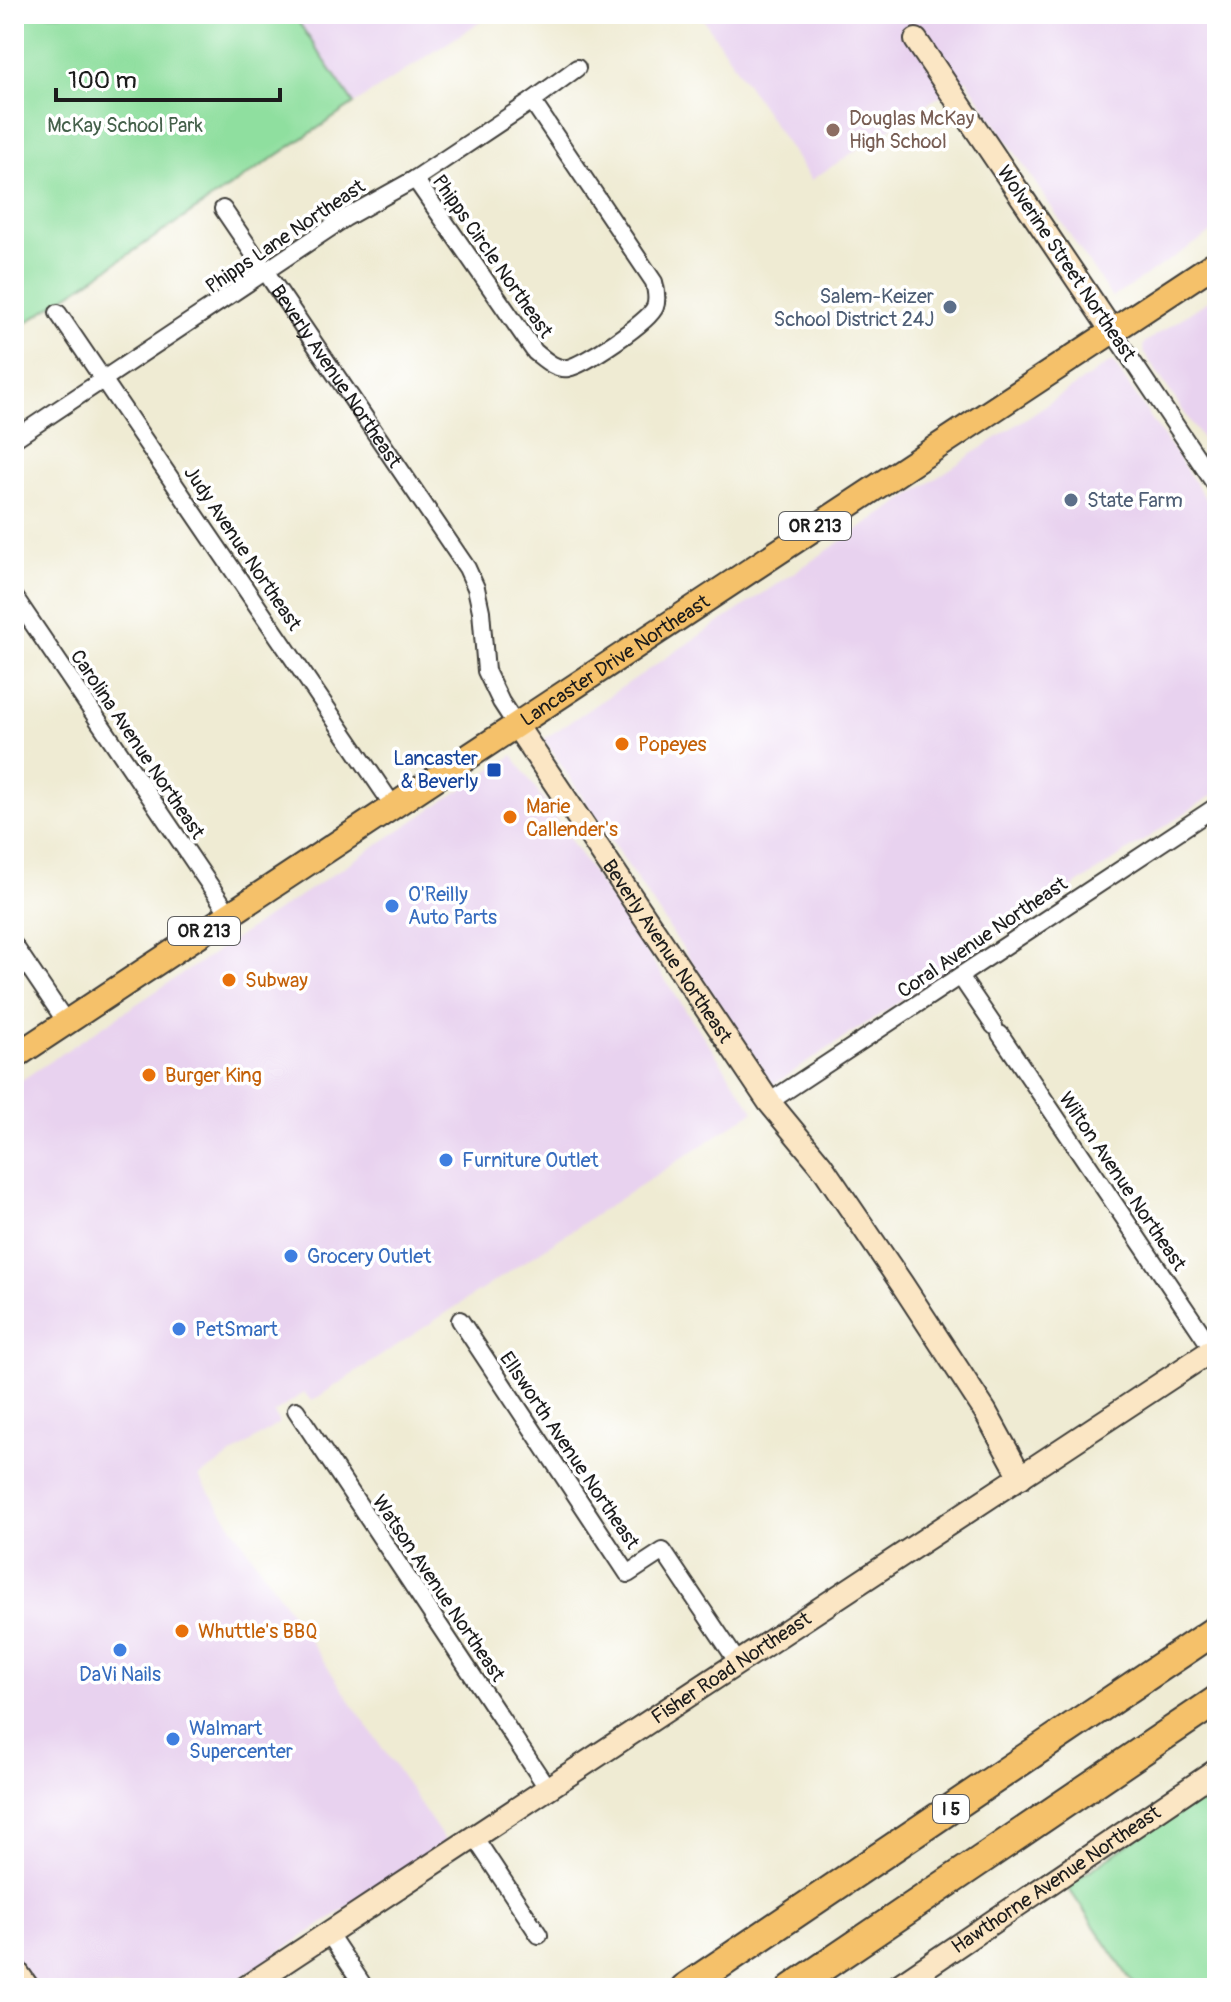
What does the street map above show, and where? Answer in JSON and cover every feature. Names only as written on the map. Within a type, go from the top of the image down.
[{"type":"highway","name":"I 5","points":[[685,1988],[1217,1629]]},
{"type":"highway","points":[[792,1988],[1217,1700]]},
{"type":"main road","name":"Lancaster Drive Northeast","points":[[14,1057],[1217,262]]},
{"type":"street","name":"Wolverine Street Northeast","points":[[916,40],[1217,487]]},
{"type":"street","name":"Phipps Lane Northeast","points":[[14,439],[345,218],[415,179],[577,68]]},
{"type":"street","name":"Phipps Circle Northeast","points":[[415,179],[535,352],[559,367],[568,368],[582,363],[647,319],[655,308],[657,297],[654,282],[532,101]]},
{"type":"street","name":"Beverly Avenue Northeast","points":[[223,209],[467,568],[481,611],[486,671],[501,702],[769,1102],[821,1165],[902,1284],[985,1411],[1021,1477]]},
{"type":"street","name":"Judy Avenue Northeast","points":[[58,313],[394,807]]},
{"type":"street","name":"Carolina Avenue Northeast","points":[[14,596],[230,915]]},
{"type":"street","name":"Coral Avenue Northeast","points":[[769,1102],[1217,806]]},
{"type":"street","points":[[14,945],[66,1022]]},
{"type":"street","name":"Wilton Avenue Northeast","points":[[960,976],[1215,1348]]},
{"type":"street","name":"Ellsworth Avenue Northeast","points":[[460,1320],[628,1574],[663,1551],[739,1664]]},
{"type":"street","name":"Fisher Road Northeast","points":[[245,1988],[1215,1348]]},
{"type":"street","name":"Watson Avenue Northeast","points":[[296,1410],[548,1789]]},
{"type":"street","name":"Hawthorne Avenue Northeast","points":[[895,1988],[1217,1770]]},
{"type":"street","points":[[475,1838],[539,1935]]},
{"type":"street","points":[[329,1934],[365,1988]]},
{"type":"street","points":[[14,1968],[28,1988]]},
{"type":"shaded area","points":[[293,14],[492,14],[354,104]]},
{"type":"shaded area","points":[[700,14],[1217,14],[1217,229],[1112,298],[966,79],[811,180]]},
{"type":"shaded area","points":[[1217,295],[1217,461],[1143,348],[1144,343]]},
{"type":"shaded area","points":[[1112,361],[1217,515],[1217,792],[773,1085],[544,739]]},
{"type":"shaded area","points":[[513,755],[754,1111],[312,1401],[304,1393],[274,1413],[279,1423],[199,1477],[446,1842],[225,1988],[14,1988],[14,1085]]},
{"type":"green space","name":"McKay School Park","points":[[14,14],[293,14],[354,104],[14,331]]},
{"type":"green space","points":[[1217,1784],[1217,1988],[1136,1988],[1067,1886]]},
{"type":"place","name":"Douglas McKay High School","points":[[833,130]]},
{"type":"place","name":"Salem-Keizer School District 24J","points":[[950,307]]},
{"type":"place","name":"State Farm","points":[[1071,500]]},
{"type":"place","name":"Popeyes","points":[[622,744]]},
{"type":"place","name":"Lancaster & Beverly","points":[[494,770]]},
{"type":"place","name":"Marie Callender's","points":[[510,817]]},
{"type":"place","name":"O'Reilly Auto Parts","points":[[392,906]]},
{"type":"place","name":"Subway","points":[[229,980]]},
{"type":"place","name":"Burger King","points":[[149,1075]]},
{"type":"place","name":"Furniture Outlet","points":[[446,1160]]},
{"type":"place","name":"Grocery Outlet","points":[[291,1256]]},
{"type":"place","name":"PetSmart","points":[[179,1329]]},
{"type":"place","name":"Whuttle's BBQ","points":[[182,1631]]},
{"type":"place","name":"DaVi Nails","points":[[120,1650]]},
{"type":"place","name":"Walmart Supercenter","points":[[173,1739]]}]
